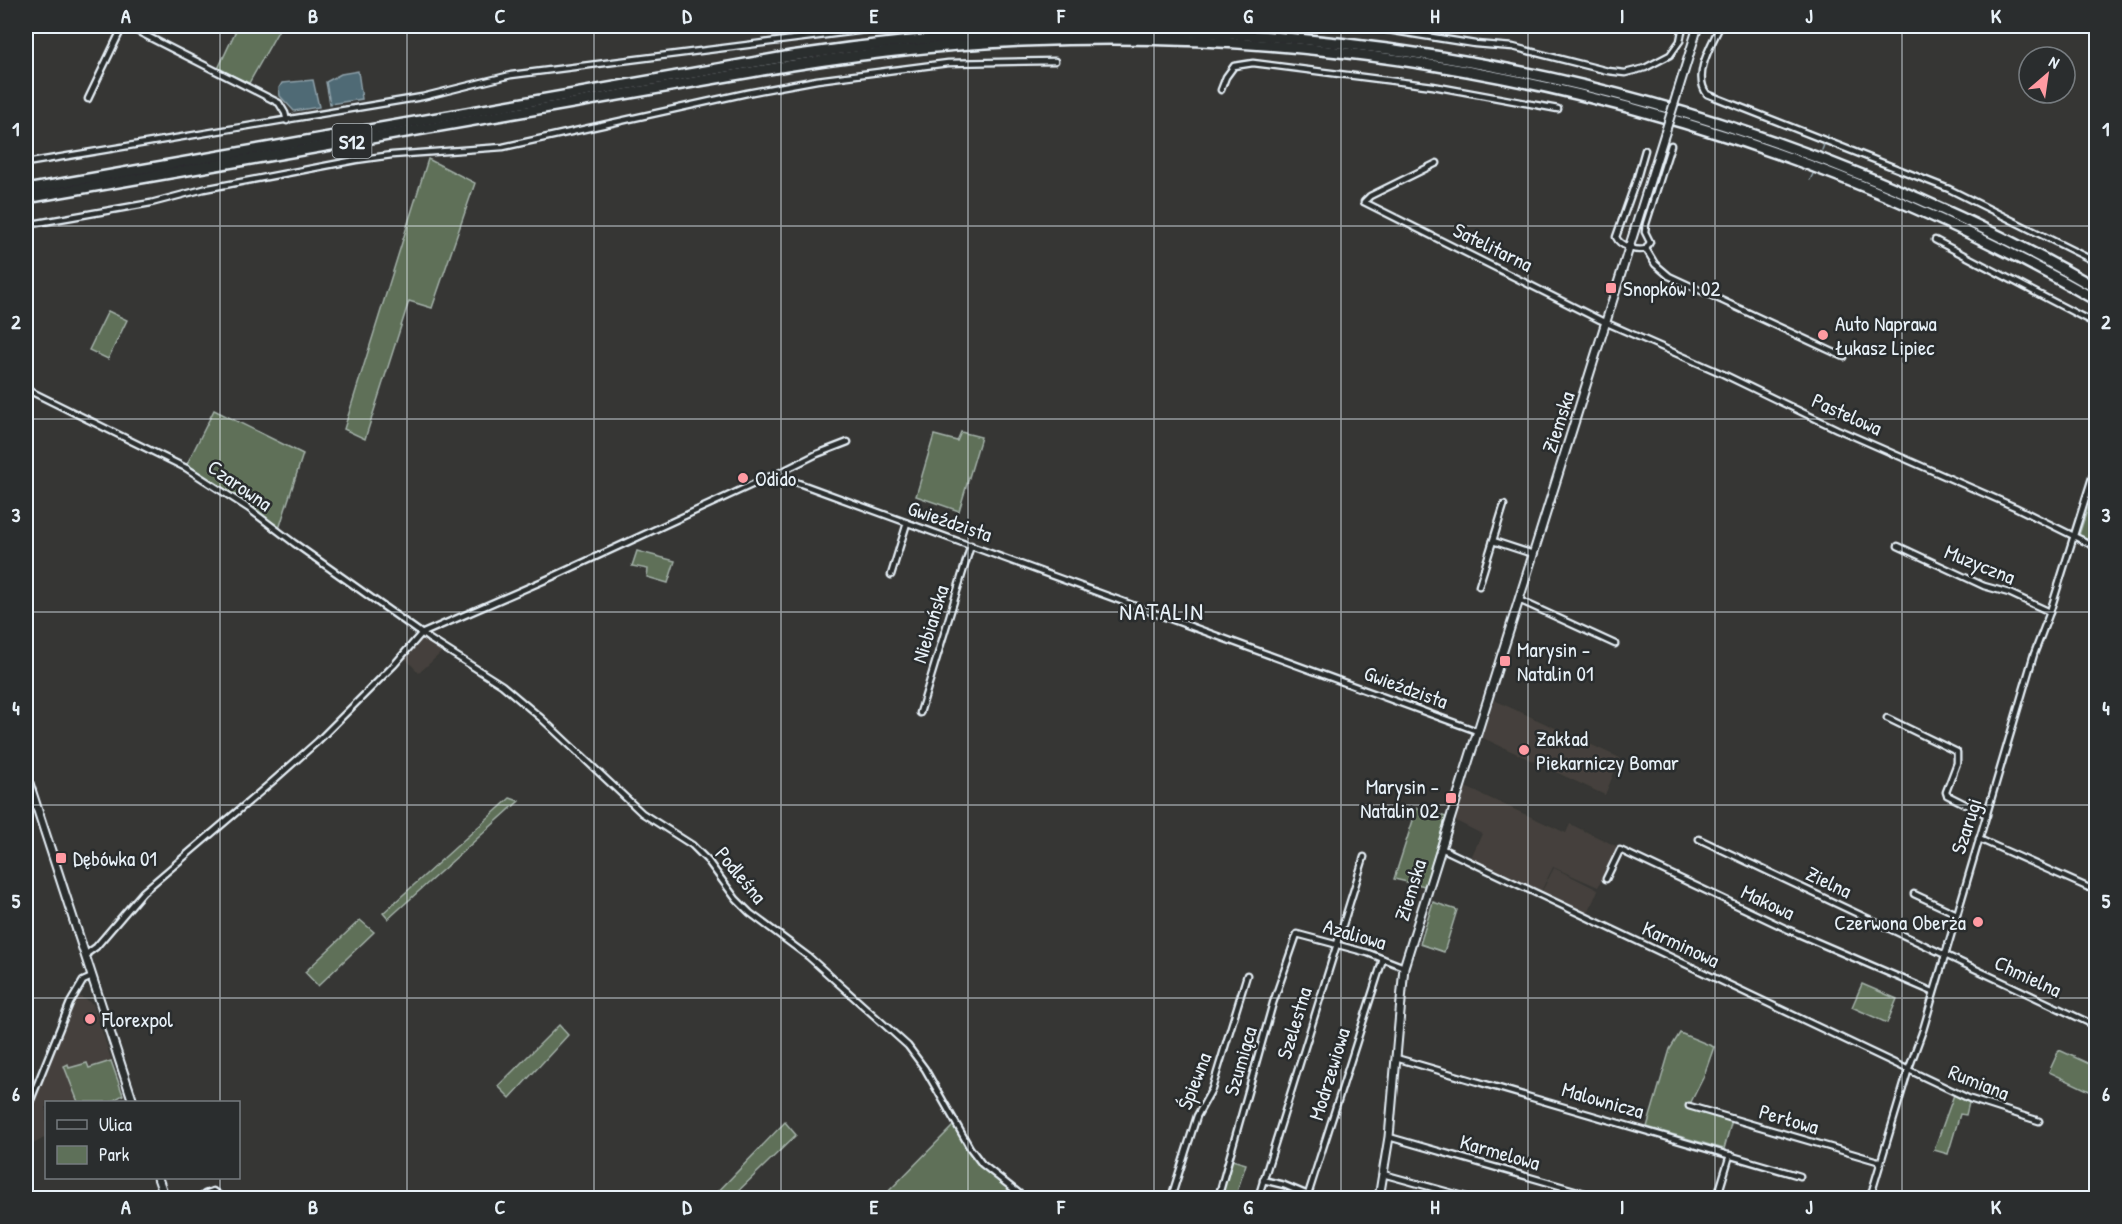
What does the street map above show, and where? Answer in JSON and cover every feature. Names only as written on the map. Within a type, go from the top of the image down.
[{"type":"highway","name":"S12","points":[[26,198],[840,49],[979,34],[1067,30],[1256,34],[1361,44],[1464,60],[1602,89],[1721,123],[1834,163],[1919,198],[2010,241],[2097,288]]},
{"type":"highway","name":"S12","points":[[568,99],[823,60],[988,43],[1068,39],[1150,39],[1251,44],[1342,52],[1436,65],[1524,82],[1624,106],[1720,134],[1816,168],[1919,211],[2014,256],[2097,300]]},
{"type":"highway","name":"S12","points":[[26,190],[466,117]]},
{"type":"street","points":[[88,99],[125,26],[272,99],[283,108],[286,121]]},
{"type":"street","points":[[26,164],[96,150],[190,137],[422,97],[511,75],[897,26]]},
{"type":"street","points":[[1363,26],[1513,48],[1625,73],[1645,68],[1670,55],[1680,41],[1683,26]]},
{"type":"street","name":"Ziemska","points":[[1379,1198],[1389,1137],[1404,967],[1698,26]]},
{"type":"street","points":[[1720,26],[1701,76],[1701,86],[1707,94],[1949,189],[2097,262]]},
{"type":"street","points":[[26,225],[151,203],[204,189],[356,160],[392,155],[503,147],[747,93],[817,80],[955,63],[1055,61]]},
{"type":"street","points":[[1221,90],[1230,69],[1239,64],[1252,63],[1432,86],[1558,110]]},
{"type":"street","points":[[1646,249],[1650,242],[1645,232],[1646,224],[1671,145]]},
{"type":"street","points":[[1645,150],[1616,237],[1618,241],[1630,247],[1638,250],[1646,249]]},
{"type":"street","name":"Satelitarna","points":[[1437,163],[1370,196],[1364,202],[1607,322]]},
{"type":"street","points":[[1935,240],[2097,324]]},
{"type":"street","points":[[1646,249],[1655,264],[1669,276],[1844,357]]},
{"type":"street","name":"Pastelowa","points":[[1607,322],[1837,429],[2015,507],[2097,547]]},
{"type":"street","name":"Czarowna","points":[[26,389],[186,468],[240,503],[422,634]]},
{"type":"street","points":[[85,955],[96,947],[143,892],[318,741],[422,634],[848,442]]},
{"type":"street","name":"Szarugi","points":[[1870,1198],[1934,992],[2034,654],[2050,612],[2097,465]]},
{"type":"street","name":"Gwieździsta","points":[[775,475],[1477,731]]},
{"type":"street","points":[[1479,586],[1504,506]]},
{"type":"street","points":[[891,575],[907,523]]},
{"type":"street","points":[[1493,541],[1533,554]]},
{"type":"street","name":"Niebiańska","points":[[920,713],[970,545]]},
{"type":"street","name":"Muzyczna","points":[[1898,546],[1984,586],[2009,593],[2050,612]]},
{"type":"street","points":[[1519,600],[1615,644]]},
{"type":"street","name":"Podleśna","points":[[422,634],[502,685],[642,813],[692,844],[708,861],[736,900],[809,957],[908,1046],[925,1069],[970,1148],[982,1164],[1025,1198]]},
{"type":"street","points":[[1887,718],[1957,752],[1958,759],[1946,792],[1947,795],[1987,815]]},
{"type":"street","points":[[26,774],[133,1101]]},
{"type":"street","name":"Zielna","points":[[1699,839],[1945,955]]},
{"type":"street","points":[[1979,839],[2097,891]]},
{"type":"street","name":"Karminowa","points":[[1441,848],[1871,1053],[1909,1068]]},
{"type":"street","name":"Makowa","points":[[1606,879],[1620,850],[1789,930],[1934,992]]},
{"type":"street","name":"Szelestna","points":[[1258,1198],[1364,857]]},
{"type":"street","points":[[1914,894],[1957,914]]},
{"type":"street","name":"Azaliowa","points":[[1297,934],[1368,953],[1404,967]]},
{"type":"street","name":"Szumiąca","points":[[1218,1198],[1273,1003],[1297,934]]},
{"type":"street","name":"Chmielna","points":[[1945,955],[2097,1026]]},
{"type":"street","name":"Modrzewiowa","points":[[1307,1197],[1383,959]]},
{"type":"street","name":"Śpiewna","points":[[1171,1198],[1197,1116],[1212,1089],[1247,975]]},
{"type":"street","points":[[26,1112],[70,1003],[83,981],[92,977]]},
{"type":"street","name":"Malownicza","points":[[1396,1058],[1800,1176]]},
{"type":"street","name":"Rumiana","points":[[1909,1068],[1981,1103],[2039,1121]]},
{"type":"street","name":"Perłowa","points":[[1689,1106],[1881,1162]]},
{"type":"street","name":"Karmelowa","points":[[1389,1137],[1602,1198]]},
{"type":"street","points":[[1717,1198],[1730,1155]]},
{"type":"street","points":[[1383,1174],[1470,1198]]},
{"type":"street","points":[[158,1179],[165,1198]]},
{"type":"street","points":[[1263,1180],[1284,1185],[1307,1197]]},
{"type":"street","points":[[200,1198],[213,1191],[223,1198]]},
{"type":"shaded area","points":[[422,638],[443,651],[419,673],[404,657]]},
{"type":"shaded area","points":[[1494,700],[1620,758],[1605,795],[1481,737]]},
{"type":"shaded area","points":[[1461,785],[1566,833],[1570,824],[1618,847],[1598,887],[1553,867],[1539,895],[1469,862],[1482,834],[1450,818]]},
{"type":"shaded area","points":[[1554,868],[1598,890],[1587,915],[1541,893]]},
{"type":"shaded area","points":[[77,995],[93,1004],[123,1095],[113,1101],[45,1101],[45,1138],[26,1148],[26,1117]]},
{"type":"green space","points":[[238,26],[281,26],[249,83],[218,69]]},
{"type":"green space","points":[[1634,102],[1813,161],[1929,208],[2041,263],[2096,293],[2096,298],[1954,224],[1633,106]]},
{"type":"green space","points":[[428,159],[475,183],[432,308],[409,301],[365,439],[344,429]]},
{"type":"green space","points":[[108,311],[127,320],[108,359],[89,350]]},
{"type":"green space","points":[[214,410],[303,454],[279,529],[187,464]]},
{"type":"green space","points":[[961,432],[981,437],[959,511],[916,496],[934,435],[957,441]]},
{"type":"green space","points":[[2096,483],[2096,542],[2079,535]]},
{"type":"green space","points":[[637,551],[675,561],[668,583],[647,577],[648,569],[632,566]]},
{"type":"green space","points":[[510,798],[519,801],[388,919],[383,913]]},
{"type":"green space","points":[[1417,808],[1446,817],[1425,886],[1394,879]]},
{"type":"green space","points":[[1433,902],[1457,910],[1444,952],[1420,944]]},
{"type":"green space","points":[[360,920],[374,932],[318,986],[305,972]]},
{"type":"green space","points":[[1862,984],[1897,999],[1887,1023],[1852,1007]]},
{"type":"green space","points":[[559,1025],[568,1035],[510,1098],[498,1086]]},
{"type":"green space","points":[[1680,1033],[1714,1047],[1703,1078],[1690,1104],[1732,1120],[1724,1149],[1647,1127],[1670,1049]]},
{"type":"green space","points":[[2059,1050],[2096,1067],[2096,1094],[2049,1072]]},
{"type":"green space","points":[[111,1061],[123,1095],[113,1101],[78,1101],[64,1066],[68,1064],[69,1068],[87,1063],[89,1068]]},
{"type":"green space","points":[[1955,1092],[1970,1099],[1966,1115],[1960,1114],[1948,1154],[1934,1150]]},
{"type":"green space","points":[[785,1122],[796,1135],[731,1198],[712,1198]]},
{"type":"green space","points":[[953,1126],[984,1165],[1022,1198],[882,1198]]},
{"type":"green space","points":[[1232,1160],[1246,1164],[1235,1198],[1220,1198]]},
{"type":"water","points":[[358,71],[362,99],[330,104],[326,82],[341,74]]},
{"type":"water","points":[[313,80],[319,107],[294,111],[280,96],[279,88],[282,83]]},
{"type":"waterway","points":[[1822,150],[1824,145]]},
{"type":"waterway","points":[[1810,180],[1813,174]]},
{"type":"place","name":"Snopków I 02","points":[[1611,288]]},
{"type":"place","name":"Auto Naprawa Łukasz Lipiec","points":[[1823,335]]},
{"type":"place","name":"Odido","points":[[743,478]]},
{"type":"place","name":"Marysin - Natalin 01","points":[[1505,661]]},
{"type":"place","name":"Zakład Piekarniczy Bomar","points":[[1524,750]]},
{"type":"place","name":"Marysin - Natalin 02","points":[[1451,798]]},
{"type":"place","name":"Dębówka 01","points":[[61,858]]},
{"type":"place","name":"Czerwona Oberża","points":[[1978,922]]},
{"type":"place","name":"Florexpol","points":[[90,1019]]},
{"type":"district","name":"NATALIN","points":[[1162,611]]}]
